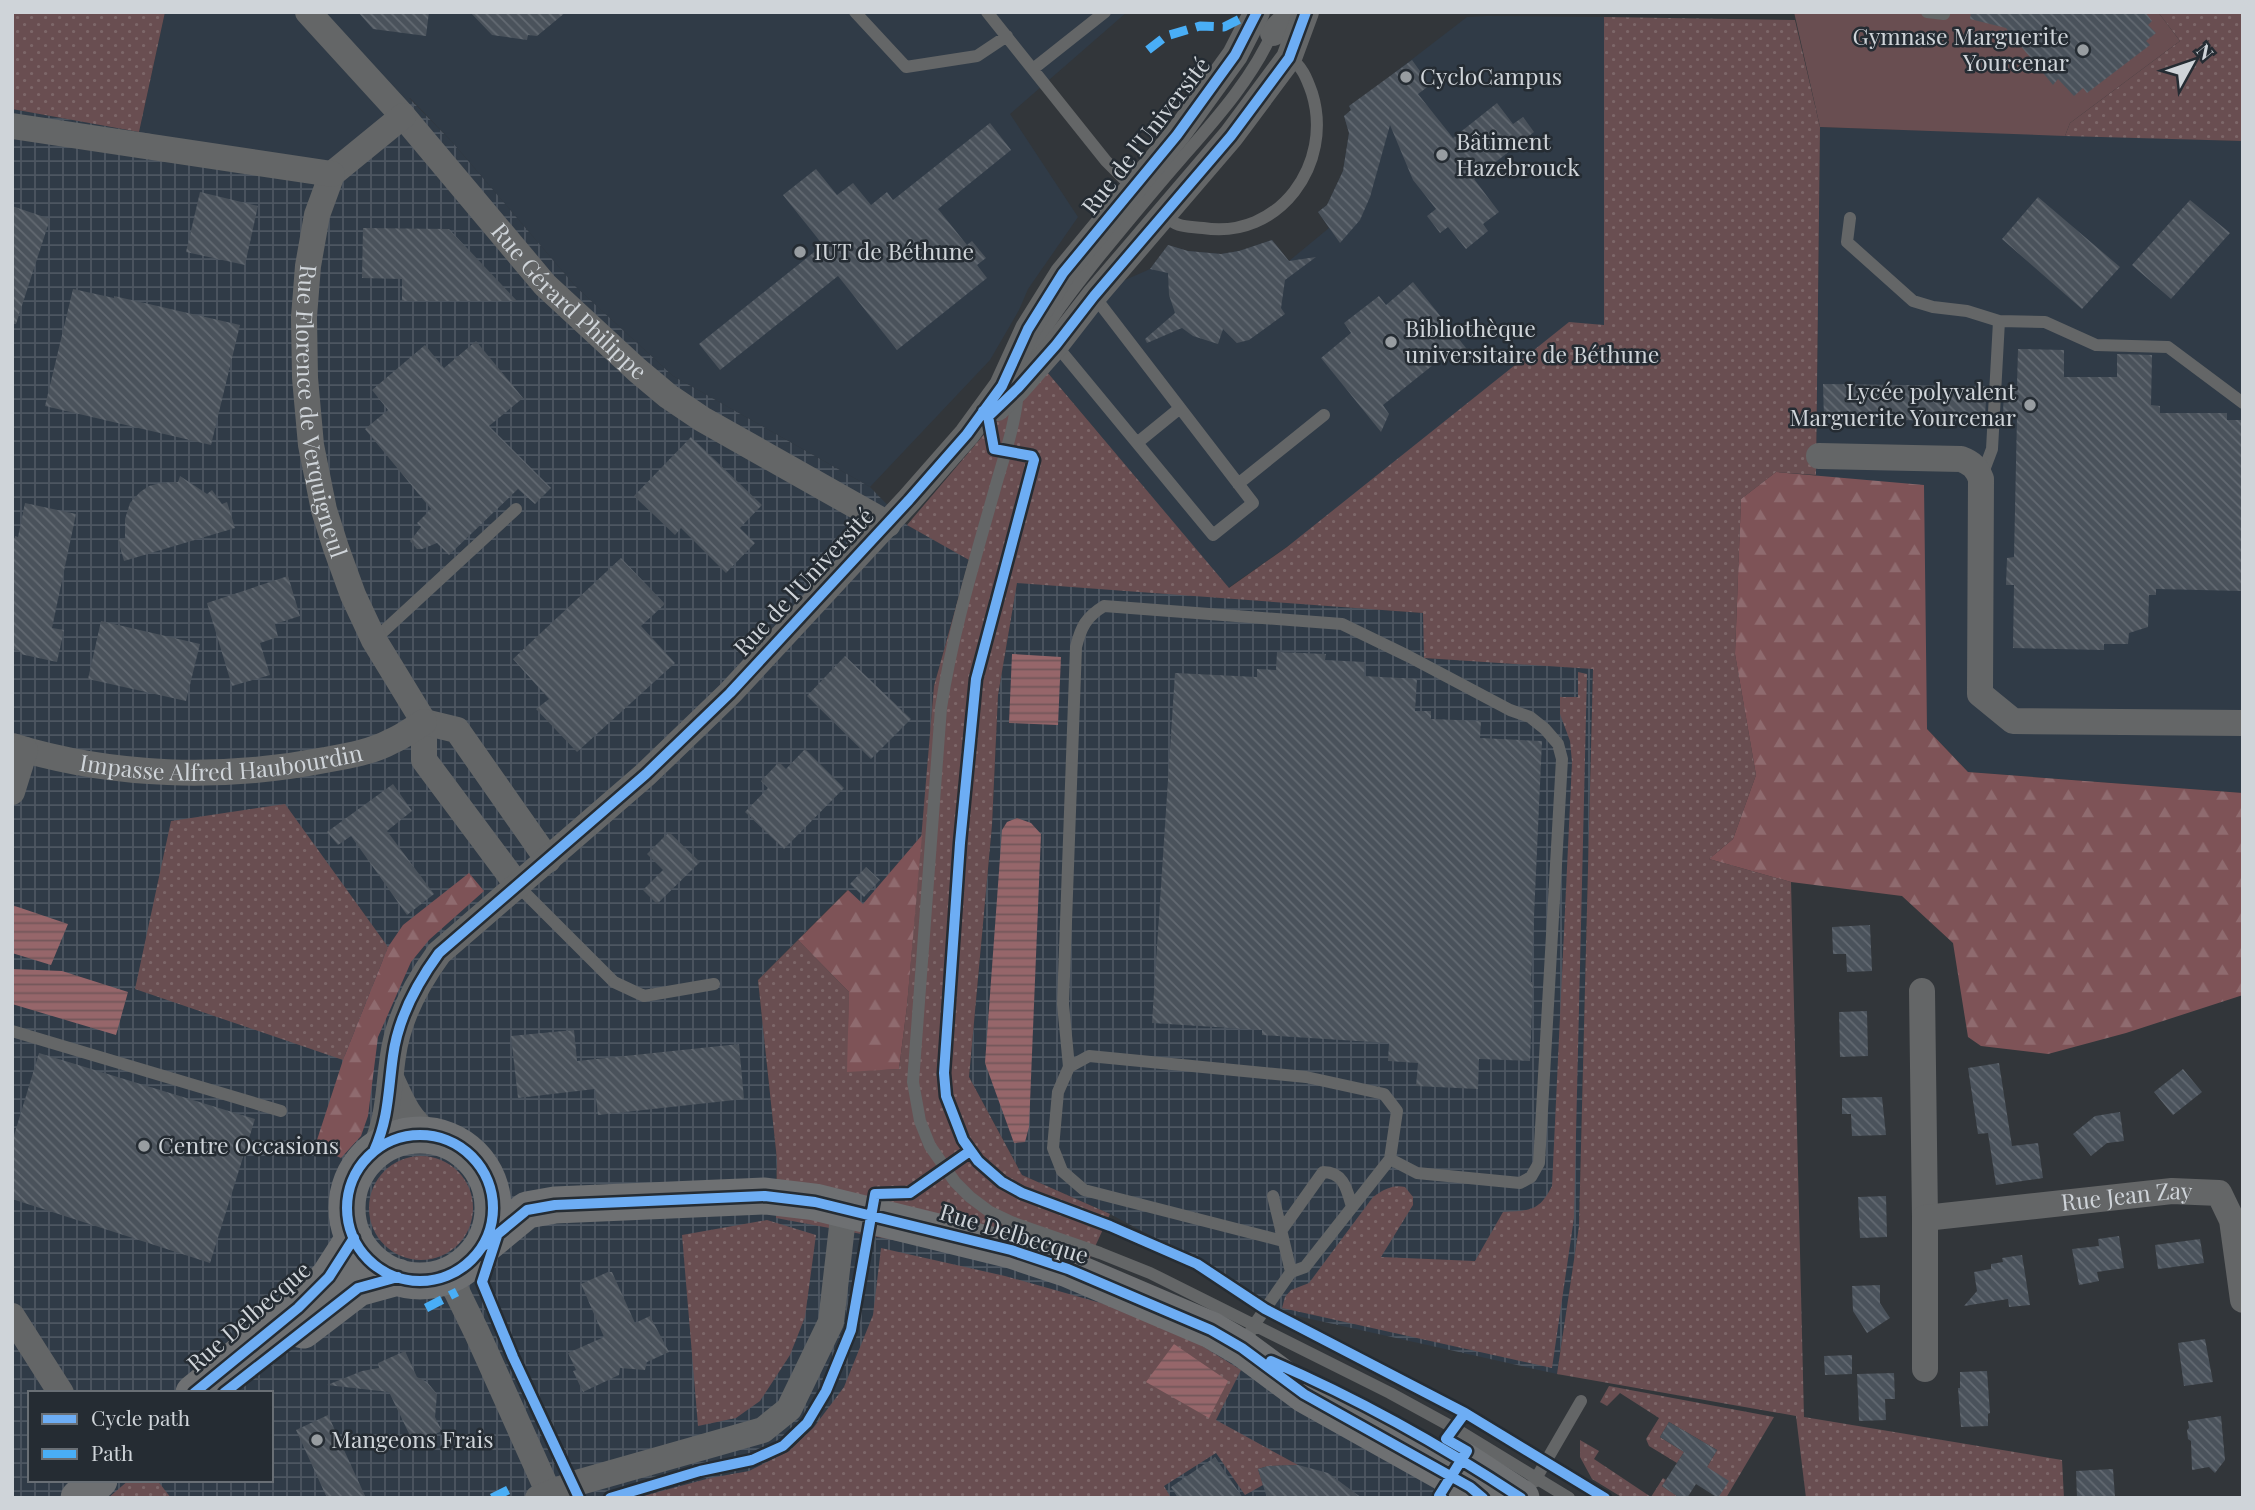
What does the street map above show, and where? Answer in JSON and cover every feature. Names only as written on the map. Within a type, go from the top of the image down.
[{"type":"street","name":"Rue Gérard Philippe","points":[[307,12],[403,116],[545,285],[668,397],[714,426],[888,524]]},
{"type":"street","name":"Rue de l'Université","points":[[374,1151],[384,1129],[396,1038],[405,1014],[430,966],[453,940],[646,774],[730,693],[888,524],[967,434],[1002,386],[1028,329],[1063,273],[1136,187],[1235,55],[1270,19],[1294,12]]},
{"type":"street","points":[[967,434],[1018,388],[1231,136],[1289,58],[1306,12]]},
{"type":"street","points":[[12,126],[332,174],[403,116]]},
{"type":"street","name":"Rue Florence de Verquigneul","points":[[332,174],[317,215],[308,266],[304,317],[305,377],[310,431],[324,510],[336,548],[374,640],[424,722],[425,760],[518,886]]},
{"type":"street","points":[[1819,456],[1961,459],[1970,462],[1978,470],[1981,479],[1980,694],[2013,721],[2243,723]]},
{"type":"street","points":[[424,722],[457,730],[548,860]]},
{"type":"street","name":"Impasse Alfred Haubourdin","points":[[19,748],[104,767],[212,772],[260,769],[357,754],[392,741],[424,722]]},
{"type":"street","points":[[12,792],[19,748]]},
{"type":"street","points":[[1922,992],[1925,1369]]},
{"type":"street","name":"Rue de l'Université","points":[[392,1080],[405,1110],[429,1135]]},
{"type":"street","points":[[409,1135],[429,1135],[464,1149],[478,1163],[488,1179],[506,1196],[527,1210],[482,1247],[467,1264],[446,1276],[414,1280],[384,1271],[372,1262],[354,1238],[347,1207],[355,1176],[363,1162],[374,1151],[409,1135]]},
{"type":"street","points":[[482,1247],[492,1221],[492,1193],[488,1179]]},
{"type":"street","name":"Rue Jean Zay","points":[[1925,1218],[2172,1191],[2219,1193],[2232,1220],[2243,1300]]},
{"type":"street","name":"Rue Delbecque","points":[[527,1210],[555,1205],[765,1196],[815,1202],[1011,1250],[1068,1269],[1211,1330],[1248,1337],[1310,1378],[1528,1491]]},
{"type":"street","points":[[446,1276],[477,1333],[546,1496],[763,1430],[789,1409],[831,1322],[844,1209]]},
{"type":"street","name":"Rue Delbecque","points":[[196,1391],[298,1308],[329,1277],[354,1238]]},
{"type":"street","name":"Rue Delbecque","points":[[227,1391],[358,1289],[398,1277]]},
{"type":"street","points":[[12,1316],[60,1391]]},
{"type":"street","name":"Rue Delbecque","points":[[1248,1337],[1304,1394],[1470,1487],[1483,1498]]},
{"type":"street","points":[[79,1498],[97,1482]]},
{"type":"lane","points":[[855,12],[906,68],[976,56],[1007,36]]},
{"type":"lane","points":[[987,12],[1107,161],[1136,187]]},
{"type":"lane","points":[[1033,69],[1105,12]]},
{"type":"lane","points":[[1927,12],[1944,14]]},
{"type":"lane","points":[[1069,1067],[1088,1056],[1306,1077],[1384,1094],[1397,1111],[1390,1159],[1305,1267],[1290,1272],[1248,1337],[1150,1273],[1011,1222],[990,1212],[970,1197],[955,1182],[930,1146],[920,1121],[913,1082],[941,708],[949,664],[1016,416],[1022,373],[1038,340],[1080,281],[1140,205],[1212,124],[1254,66],[1270,19]]},
{"type":"lane","points":[[1164,215],[1174,225],[1221,231],[1250,223],[1276,210],[1296,190],[1311,165],[1318,137],[1317,109],[1308,81],[1297,63],[1289,58]]},
{"type":"lane","points":[[1850,218],[1847,242],[1913,301],[1933,307],[1967,311],[1999,321],[2045,322],[2096,345],[2168,347],[2243,403]]},
{"type":"lane","points":[[1056,345],[1213,535],[1253,503],[1094,296]]},
{"type":"lane","points":[[1981,479],[1992,449],[1999,321]]},
{"type":"lane","points":[[1137,443],[1180,408]]},
{"type":"lane","points":[[1238,484],[1324,415]]},
{"type":"lane","points":[[374,640],[516,509]]},
{"type":"lane","points":[[1282,1236],[1084,1190],[1062,1171],[1053,1148],[1058,1092],[1069,1067],[1063,1004],[1076,647],[1082,626],[1090,615],[1104,606],[1342,624],[1510,710],[1530,717],[1558,744],[1562,759],[1539,1163],[1531,1177],[1520,1183],[1417,1173],[1390,1159]]},
{"type":"lane","points":[[518,886],[614,982],[644,996],[714,984]]},
{"type":"lane","points":[[12,1031],[281,1111]]},
{"type":"lane","points":[[1282,1236],[1322,1172],[1337,1174],[1346,1185],[1352,1207]]},
{"type":"lane","points":[[1273,1196],[1290,1272]]},
{"type":"lane","points":[[1569,1498],[1528,1491],[1581,1401]]},
{"type":"shaded area","points":[[12,12],[165,12],[139,132],[12,109]]},
{"type":"shaded area","name":"IUT de Béthune","points":[[165,12],[1127,12],[1010,114],[1078,217],[1028,289],[990,360],[870,487],[673,376],[576,287],[452,142],[410,98],[330,166],[139,132]]},
{"type":"shaded area","points":[[1794,12],[2158,12],[2180,41],[2070,123],[2065,136],[1820,127]]},
{"type":"shaded area","points":[[2158,12],[2243,12],[2243,141],[2065,136],[2070,123],[2180,41]]},
{"type":"shaded area","points":[[1467,17],[1604,17],[1604,325],[1228,588],[1042,366],[1116,284],[1150,269],[1168,245],[1188,251],[1221,254],[1272,240],[1289,261],[1329,228],[1318,212],[1327,205],[1343,171],[1349,133],[1344,116],[1351,111],[1349,106],[1373,89],[1376,94],[1393,82],[1389,77]]},
{"type":"shaded area","points":[[1604,17],[1795,20],[1820,127],[1816,475],[1776,472],[1741,499],[1735,654],[1756,775],[1733,839],[1709,859],[1791,882],[1804,1417],[2062,1460],[2064,1498],[1806,1498],[1796,1416],[1557,1374],[1579,1226],[1593,669],[1424,658],[1423,613],[1017,583],[998,695],[992,825],[969,1077],[1022,1175],[1110,1214],[1077,1286],[936,1248],[776,1218],[777,1160],[758,980],[798,940],[849,992],[848,1071],[899,1069],[907,1006],[934,686],[969,560],[907,525],[1042,366],[1229,588],[1287,547],[1569,322],[1604,325]]},
{"type":"shaded area","points":[[409,98],[452,142],[576,287],[673,376],[870,487],[907,525],[969,559],[934,686],[922,835],[863,905],[847,890],[758,980],[777,1160],[776,1181],[936,1248],[1077,1286],[1200,1341],[1455,1498],[12,1498],[12,109],[330,166]]},
{"type":"shaded area","name":"Lycée polyvalent Marguerite Yourcenar","points":[[1820,127],[2243,141],[2243,793],[1968,772],[1927,729],[1926,693],[1816,475]]},
{"type":"shaded area","points":[[1017,582],[1424,613],[1425,658],[1593,668],[1579,1226],[1557,1374],[1284,1313],[1234,1280],[1110,1214],[1022,1175],[969,1077],[992,825],[998,695]]},
{"type":"shaded area","points":[[1012,654],[1061,657],[1058,725],[1009,723]]},
{"type":"shaded area","points":[[1578,672],[1587,674],[1574,1218],[1552,1368],[1282,1308],[1285,1297],[1291,1290],[1309,1283],[1373,1197],[1388,1188],[1405,1187],[1413,1197],[1413,1205],[1381,1257],[1475,1261],[1503,1212],[1533,1208],[1543,1201],[1552,1186],[1572,762],[1570,741],[1560,714],[1560,697],[1578,697]]},
{"type":"shaded area","points":[[285,804],[388,947],[343,1060],[135,989],[171,821]]},
{"type":"shaded area","points":[[1017,818],[1031,823],[1041,834],[1029,1127],[1025,1142],[1014,1143],[985,1063],[1002,830],[1007,822]]},
{"type":"shaded area","points":[[12,905],[68,924],[51,965],[12,953]]},
{"type":"shaded area","points":[[12,969],[62,971],[128,992],[116,1035],[12,1004]]},
{"type":"shaded area","points":[[421,1156],[441,1160],[458,1171],[469,1188],[473,1208],[469,1228],[458,1245],[441,1256],[421,1260],[401,1256],[384,1245],[373,1228],[369,1208],[373,1188],[384,1171],[401,1160]]},
{"type":"shaded area","points":[[767,1220],[816,1235],[805,1317],[790,1355],[760,1401],[736,1418],[698,1426],[682,1235]]},
{"type":"shaded area","points":[[881,1248],[1005,1276],[1115,1307],[1199,1344],[1241,1370],[1216,1420],[1298,1465],[1258,1469],[1263,1485],[1245,1495],[1216,1453],[1164,1486],[1171,1498],[636,1498],[710,1478],[749,1471],[789,1451],[814,1427],[844,1387],[873,1315]]},
{"type":"shaded area","points":[[1174,1344],[1228,1381],[1209,1418],[1146,1382]]},
{"type":"shaded area","points":[[1609,1386],[1774,1417],[1726,1498],[1718,1498],[1707,1467],[1717,1450],[1669,1422],[1660,1437],[1684,1452],[1677,1463],[1649,1446],[1646,1439],[1659,1418],[1620,1393],[1607,1406],[1600,1402]]},
{"type":"shaded area","points":[[1580,1440],[1599,1451],[1594,1459],[1651,1497],[1663,1478],[1666,1480],[1662,1486],[1680,1498],[1623,1498],[1592,1479],[1580,1457]]},
{"type":"shaded area","points":[[127,1482],[159,1482],[171,1498],[108,1498]]},
{"type":"green space","points":[[1776,472],[1924,485],[1927,729],[1968,772],[2243,793],[2243,995],[2126,1033],[2048,1054],[1981,1046],[1968,1037],[1953,943],[1902,896],[1791,882],[1709,859],[1733,839],[1756,775],[1735,654],[1741,499]]},
{"type":"green space","points":[[922,835],[899,1069],[847,1072],[849,992],[798,940],[848,890],[863,904]]},
{"type":"green space","points":[[469,873],[484,891],[429,940],[411,962],[378,1037],[368,1116],[361,1136],[341,1158],[315,1146],[343,1060],[388,947],[403,925]]},
{"type":"building","points":[[358,12],[429,12],[426,36],[373,29]]},
{"type":"building","points":[[470,12],[566,12],[537,36],[528,35],[527,40],[492,35]]},
{"type":"building","name":"Gymnase Marguerite Yourcenar","points":[[1971,12],[2145,12],[2152,21],[2148,25],[2156,33],[2146,41],[2150,45],[2087,93],[2083,88],[2074,96],[2058,79],[2053,85],[2006,28],[1970,19]]},
{"type":"building","name":"Bâtiment Hazebrouck","points":[[1412,60],[1430,85],[1418,94],[1453,138],[1497,103],[1513,124],[1523,117],[1534,132],[1474,179],[1499,212],[1483,224],[1488,231],[1466,249],[1448,227],[1440,233],[1427,216],[1436,209],[1413,180],[1390,125],[1370,197],[1360,220],[1340,243],[1318,212],[1327,205],[1343,171],[1349,133],[1344,116],[1351,110],[1349,106]]},
{"type":"building","points":[[990,123],[1011,150],[938,209],[967,245],[972,241],[986,258],[977,265],[987,278],[897,350],[838,276],[720,370],[699,344],[823,245],[783,195],[816,169],[837,195],[853,183],[871,205],[887,192],[893,200]]},
{"type":"building","points":[[200,192],[258,206],[245,265],[186,252]]},
{"type":"building","points":[[2038,197],[2120,267],[2082,309],[2002,239]]},
{"type":"building","points":[[2190,200],[2230,233],[2171,299],[2132,265]]},
{"type":"building","points":[[12,206],[50,219],[16,324],[12,324]]},
{"type":"building","points":[[363,228],[449,229],[517,301],[402,301],[402,279],[362,278]]},
{"type":"building","points":[[1272,240],[1289,261],[1316,257],[1285,280],[1281,308],[1285,314],[1249,340],[1237,343],[1223,329],[1218,344],[1193,336],[1182,328],[1147,343],[1145,339],[1175,313],[1169,295],[1168,273],[1150,269],[1168,245],[1188,251],[1221,254]]},
{"type":"building","points":[[1413,282],[1474,358],[1455,363],[1448,353],[1383,405],[1389,414],[1381,432],[1321,358],[1351,333],[1344,323],[1379,296],[1386,305]]},
{"type":"building","points":[[73,289],[240,325],[211,445],[45,406]]},
{"type":"building","points":[[476,341],[523,398],[489,426],[551,488],[535,504],[518,489],[449,555],[437,543],[417,549],[410,541],[421,527],[417,523],[431,509],[365,429],[388,410],[372,390],[425,345],[444,368]]},
{"type":"building","points":[[2018,349],[2064,350],[2064,377],[2117,377],[2117,354],[2152,355],[2151,405],[2160,406],[2160,413],[2227,413],[2227,420],[2243,420],[2243,591],[2156,589],[2156,595],[2149,595],[2148,627],[2129,633],[2128,644],[2104,644],[2104,650],[2013,648],[2014,585],[2006,585],[2007,558],[2014,557],[2017,416],[2003,416],[2004,386],[2017,385]]},
{"type":"building","points":[[1823,384],[1987,386],[1985,416],[1965,416],[1964,421],[1824,419]]},
{"type":"building","points":[[691,437],[762,505],[740,528],[755,543],[726,573],[681,528],[675,535],[634,496]]},
{"type":"building","points":[[180,476],[207,494],[212,490],[222,504],[227,502],[235,528],[124,561],[118,540],[125,538],[125,519],[130,503],[149,486],[178,482]]},
{"type":"building","points":[[25,503],[76,514],[52,628],[64,630],[57,662],[20,654],[20,651],[12,649],[12,549],[15,536],[18,537]]},
{"type":"building","points":[[621,558],[665,604],[641,626],[675,663],[577,752],[536,709],[549,699],[513,659]]},
{"type":"building","points":[[288,576],[300,616],[275,624],[278,637],[260,643],[270,675],[232,686],[207,603]]},
{"type":"building","points":[[101,621],[200,644],[186,701],[88,679]]},
{"type":"building","points":[[1277,652],[1326,654],[1325,660],[1365,662],[1364,676],[1417,679],[1415,711],[1431,711],[1431,719],[1481,721],[1480,738],[1542,741],[1530,1061],[1479,1059],[1478,1089],[1416,1086],[1418,1063],[1388,1061],[1389,1043],[1262,1035],[1262,1030],[1152,1023],[1175,673],[1257,677],[1257,669],[1276,670]]},
{"type":"building","points":[[845,656],[911,719],[871,759],[807,696]]},
{"type":"building","points":[[805,749],[844,788],[784,849],[745,812],[768,788],[761,781],[779,762],[786,769]]},
{"type":"building","points":[[393,784],[412,811],[387,831],[434,894],[407,915],[351,836],[338,845],[327,832]]},
{"type":"building","points":[[669,832],[700,862],[657,904],[643,890],[663,870],[647,854]]},
{"type":"building","points":[[866,867],[880,880],[864,897],[850,884]]},
{"type":"building","points":[[1870,925],[1872,971],[1847,972],[1846,954],[1833,954],[1832,927]]},
{"type":"building","points":[[1867,1011],[1868,1056],[1840,1057],[1839,1012]]},
{"type":"building","points":[[574,1030],[577,1061],[739,1044],[744,1099],[598,1115],[595,1089],[518,1098],[511,1036]]},
{"type":"building","points":[[39,1053],[255,1119],[210,1263],[12,1199],[12,1142]]},
{"type":"building","points":[[1999,1063],[2012,1146],[2038,1143],[2043,1178],[1996,1185],[1988,1133],[1978,1134],[1968,1068]]},
{"type":"building","points":[[2183,1069],[2202,1092],[2173,1115],[2154,1092]]},
{"type":"building","points":[[1882,1097],[1886,1135],[1852,1136],[1851,1114],[1842,1114],[1842,1098]]},
{"type":"building","points":[[2120,1112],[2124,1141],[2107,1143],[2091,1156],[2073,1134],[2095,1116]]},
{"type":"building","points":[[1886,1196],[1887,1237],[1860,1238],[1858,1197]]},
{"type":"building","points":[[2119,1236],[2124,1268],[2097,1272],[2099,1281],[2079,1285],[2072,1249],[2099,1246],[2098,1239]]},
{"type":"building","points":[[2200,1239],[2204,1263],[2158,1269],[2155,1245]]},
{"type":"building","points":[[2022,1255],[2030,1305],[2009,1307],[2008,1299],[1964,1306],[1977,1291],[1974,1272],[1991,1269],[1991,1264],[2003,1262],[2002,1258]]},
{"type":"building","points":[[612,1272],[635,1323],[650,1316],[669,1352],[647,1362],[645,1370],[620,1368],[619,1375],[583,1392],[568,1353],[604,1337],[581,1284]]},
{"type":"building","points":[[1880,1285],[1880,1303],[1890,1318],[1867,1333],[1853,1311],[1852,1286]]},
{"type":"building","points":[[2205,1339],[2213,1382],[2184,1386],[2178,1343]]},
{"type":"building","points":[[405,1351],[417,1377],[427,1382],[437,1394],[435,1417],[442,1431],[414,1444],[389,1392],[327,1385],[362,1371],[379,1368],[378,1363]]},
{"type":"building","points":[[1852,1355],[1852,1374],[1825,1375],[1824,1356]]},
{"type":"building","points":[[1987,1371],[1990,1413],[1988,1426],[1961,1427],[1958,1388],[1960,1372]]},
{"type":"building","points":[[1894,1373],[1895,1399],[1885,1399],[1886,1420],[1859,1421],[1857,1374]]},
{"type":"building","points":[[328,1415],[366,1498],[327,1498],[296,1430]]},
{"type":"building","points":[[2221,1416],[2225,1460],[2215,1473],[2209,1467],[2192,1470],[2188,1421]]},
{"type":"building","points":[[1669,1422],[1717,1450],[1707,1467],[1729,1481],[1718,1498],[1696,1484],[1687,1498],[1680,1498],[1662,1486],[1684,1452],[1660,1437]]},
{"type":"building","points":[[1215,1457],[1243,1498],[1178,1498],[1171,1487]]},
{"type":"building","points":[[1298,1465],[1328,1473],[1362,1498],[1267,1498],[1258,1469]]},
{"type":"building","points":[[2113,1469],[2115,1497],[2077,1498],[2076,1471]]},
{"type":"marked path","points":[[1148,50],[1166,36],[1200,26],[1224,27],[1240,19],[1251,23]]},
{"type":"marked path","points":[[426,1308],[457,1292]]},
{"type":"marked path","points":[[492,1498],[512,1488]]},
{"type":"cycle path","points":[[374,1151],[385,1116],[399,1029],[416,989],[439,953],[646,774],[730,693],[967,434],[1002,386],[1028,329],[1063,273],[1177,135],[1235,55],[1257,12]]},
{"type":"cycle path","points":[[991,414],[1056,345],[1094,296],[1231,136],[1289,58],[1306,12]]},
{"type":"cycle path","points":[[983,411],[988,416],[994,449],[1032,456],[1034,460],[976,679],[960,843],[944,1073],[946,1096],[963,1140],[978,1161],[1002,1182],[1022,1193],[1110,1226],[1197,1264],[1265,1309],[1465,1413],[1605,1498]]},
{"type":"cycle path","points":[[420,1135],[448,1141],[471,1157],[487,1180],[493,1208],[487,1236],[471,1259],[448,1275],[420,1281],[392,1275],[369,1259],[353,1236],[347,1208],[353,1180],[369,1157],[392,1141],[420,1135]]},
{"type":"cycle path","points":[[610,1498],[700,1471],[752,1460],[783,1446],[807,1423],[826,1391],[851,1330],[875,1194],[910,1193],[970,1151]]},
{"type":"cycle path","points":[[482,1247],[527,1210],[555,1205],[765,1196],[815,1202],[1011,1250],[1068,1269],[1211,1330],[1242,1348],[1304,1394],[1470,1487],[1483,1498]]},
{"type":"cycle path","points":[[497,1236],[482,1282],[513,1357],[579,1498]]},
{"type":"cycle path","points":[[196,1391],[298,1308],[329,1277],[354,1238]]},
{"type":"cycle path","points":[[227,1391],[358,1288],[398,1277]]},
{"type":"cycle path","points":[[1271,1361],[1399,1424],[1521,1498]]},
{"type":"cycle path","points":[[1442,1498],[1439,1496],[1467,1451],[1446,1439],[1465,1413]]},
{"type":"place","name":"Gymnase Marguerite Yourcenar","points":[[2083,50]]},
{"type":"place","name":"CycloCampus","points":[[1406,77]]},
{"type":"place","name":"Bâtiment Hazebrouck","points":[[1442,155]]},
{"type":"place","name":"IUT de Béthune","points":[[800,252]]},
{"type":"place","name":"Bibliothèque universitaire de Béthune","points":[[1391,342]]},
{"type":"place","name":"Lycée polyvalent Marguerite Yourcenar","points":[[2030,405]]},
{"type":"place","name":"Centre Occasions","points":[[144,1146]]},
{"type":"place","name":"Mangeons Frais","points":[[317,1440]]}]
